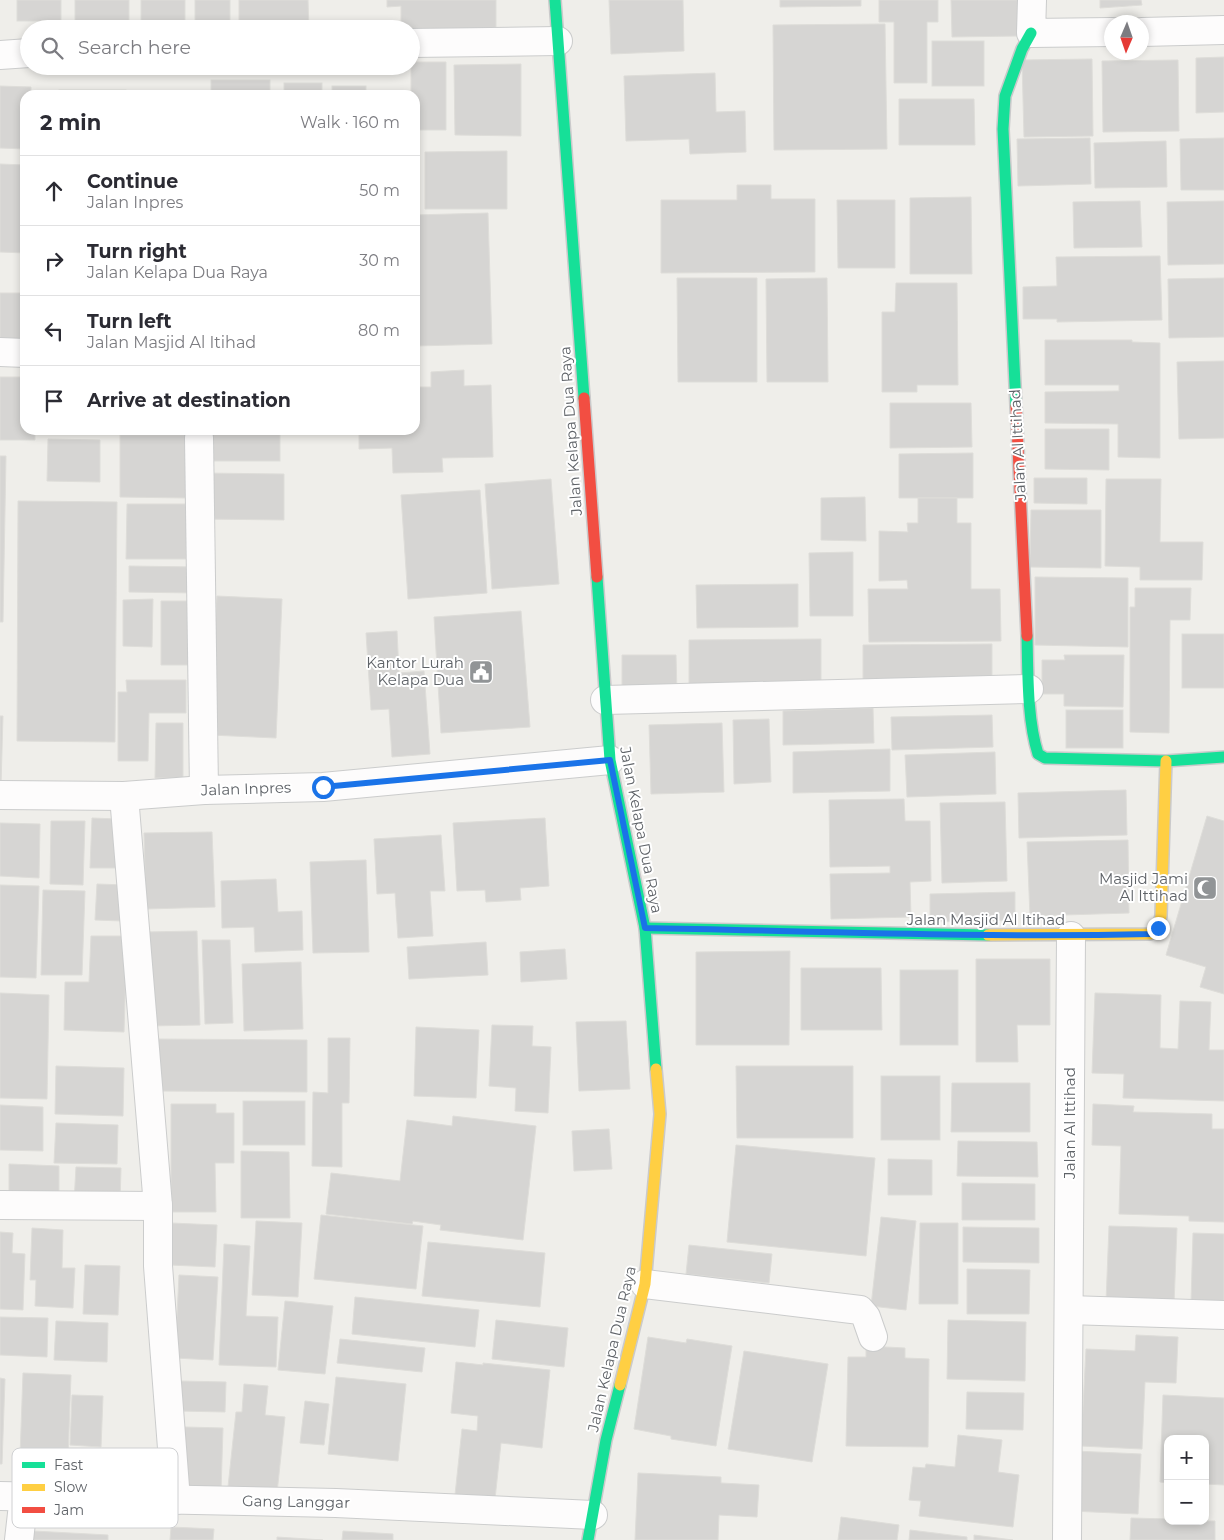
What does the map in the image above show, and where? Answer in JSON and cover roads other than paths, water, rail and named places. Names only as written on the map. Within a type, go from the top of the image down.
[{"type":"street","name":"Jalan Kelapa Dua Raya","points":[[555,0],[610,760],[645,928],[660,1114],[645,1284],[606,1440],[591,1527]]},
{"type":"street","points":[[1032,0],[1032,33],[1104,32]]},
{"type":"street","points":[[1149,32],[1224,30]]},
{"type":"street","name":"Jalan Al Ittihad","points":[[1032,33],[1022,50],[1005,96],[1003,129],[1029,689],[1035,744],[1038,754],[1045,758],[1166,761],[1224,757]]},
{"type":"street","points":[[420,43],[558,42]]},
{"type":"street","points":[[0,55],[20,54]]},
{"type":"street","points":[[0,352],[20,353]]},
{"type":"street","points":[[199,438],[204,790]]},
{"type":"street","points":[[605,700],[1029,689]]},
{"type":"street","name":"Jalan Inpres","points":[[0,795],[124,796],[204,790],[323,787],[610,760]]},
{"type":"street","name":"Jalan Masjid Al Itihad","points":[[645,928],[907,935],[1071,936],[1150,934],[1158,928],[1161,916],[1166,761]]},
{"type":"street","points":[[124,796],[158,1206],[160,1295],[172,1448]]},
{"type":"street","name":"Jalan Al Ittihad","points":[[1067,1540],[1071,936]]},
{"type":"street","points":[[0,1205],[158,1206]]},
{"type":"street","points":[[645,1284],[860,1310],[866,1317],[872,1337]]},
{"type":"street","points":[[1069,1310],[1224,1315]]},
{"type":"street","name":"Gang Langgar","points":[[178,1500],[336,1503],[591,1527]]},
{"type":"place","name":"Kantor Lurah Kelapa Dua","points":[[481,672]]},
{"type":"place","name":"Masjid Jami Al Ittihad","points":[[1205,888]]}]
